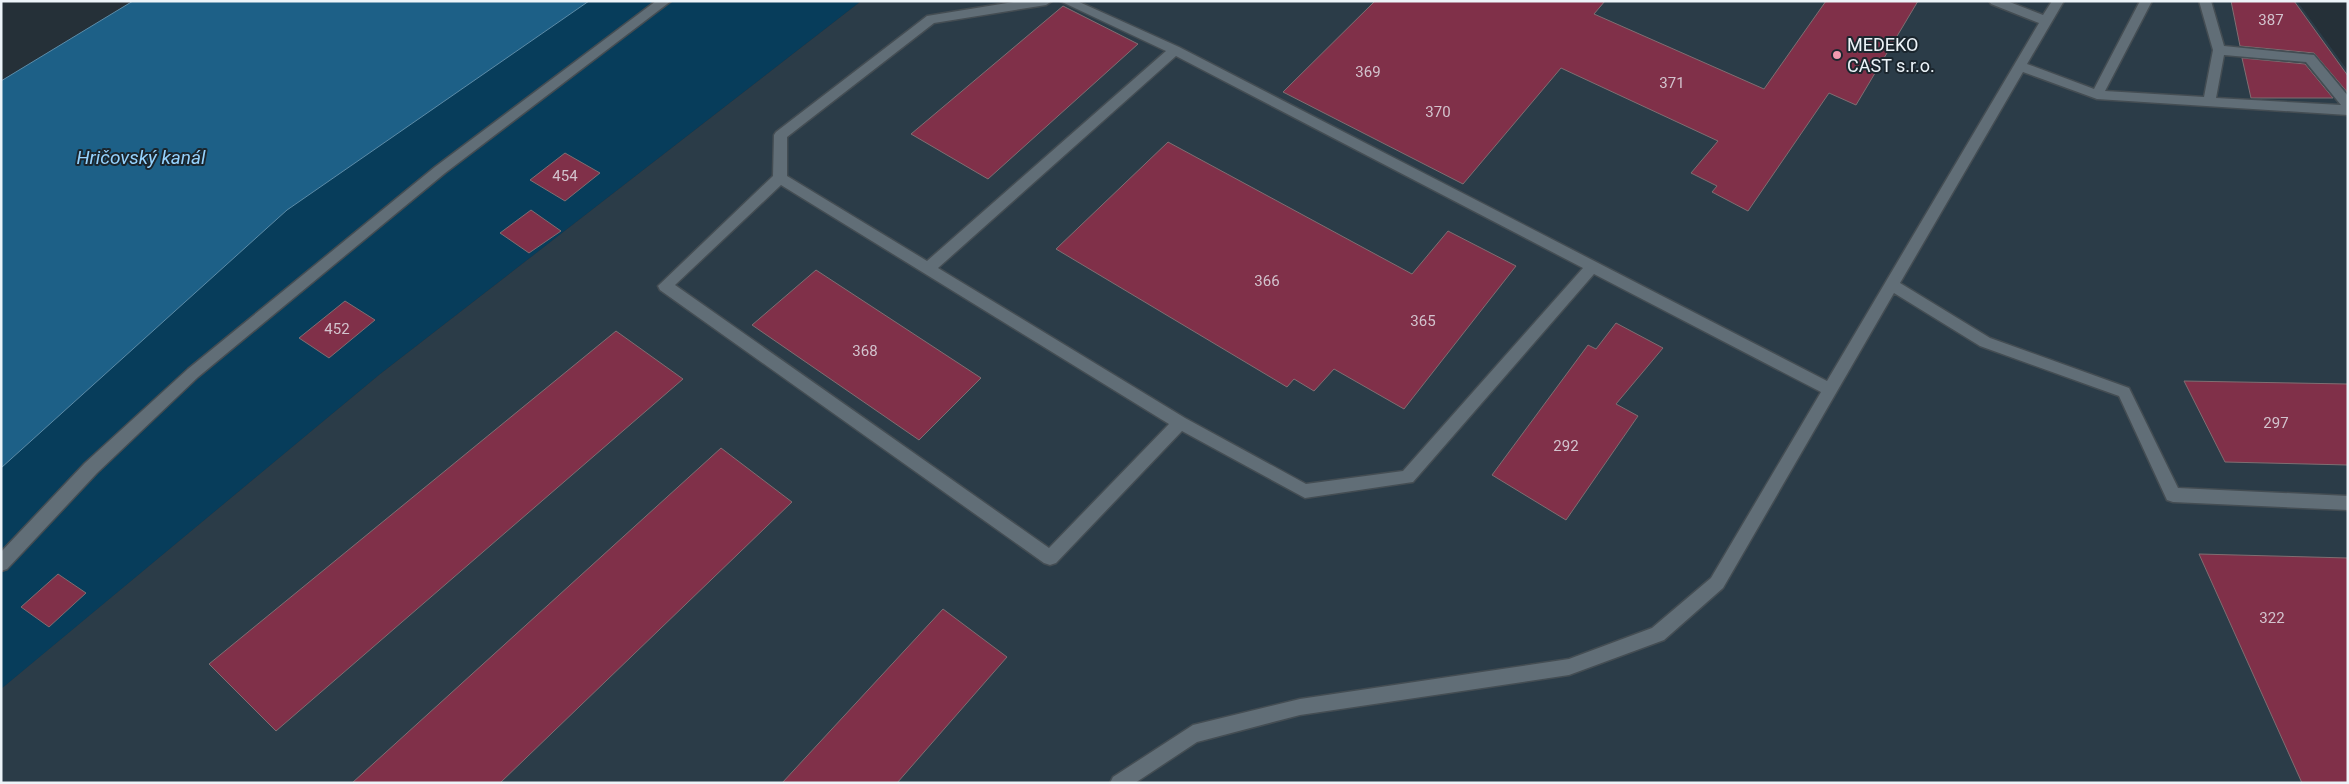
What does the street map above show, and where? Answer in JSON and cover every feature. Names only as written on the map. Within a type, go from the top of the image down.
[{"type":"lane","points":[[1,564],[91,468],[193,373],[440,170],[605,44],[665,1]]},
{"type":"lane","points":[[1046,1],[931,19],[781,135],[780,178],[665,286],[1050,558],[1180,423]]},
{"type":"lane","points":[[1066,1],[1175,50],[1830,390]]},
{"type":"lane","points":[[1995,1],[2046,21]]},
{"type":"lane","points":[[1119,783],[1193,734],[1300,707],[1569,667],[1658,634],[1717,583],[2058,1]]},
{"type":"lane","points":[[2097,95],[2146,1]]},
{"type":"lane","points":[[2204,1],[2219,50],[2209,102]]},
{"type":"lane","points":[[928,269],[1175,50]]},
{"type":"lane","points":[[2219,50],[2310,58],[2348,105]]},
{"type":"lane","points":[[2020,66],[2097,95],[2348,110]]},
{"type":"lane","points":[[780,178],[1180,423],[1305,491],[1407,477],[1592,267]]},
{"type":"lane","points":[[1892,285],[1984,342],[2124,392],[2173,495],[2348,503]]},
{"type":"shaded area","points":[[589,1],[861,1],[380,374],[1,689],[1,468],[287,210]]},
{"type":"shaded area","points":[[861,1],[2297,1],[2348,71],[2348,783],[1,783],[1,689],[3,687],[380,374]]},
{"type":"water","name":"Hričovský kanál","points":[[133,1],[589,1],[287,210],[1,468],[1,81]]},
{"type":"building","points":[[1375,1],[1605,1],[1594,14],[1764,89],[1826,1],[1918,1],[1856,105],[1829,93],[1748,211],[1712,192],[1717,186],[1691,173],[1718,141],[1561,68],[1463,184],[1283,92]]},
{"type":"building","points":[[2231,1],[2294,1],[2348,76],[2348,93],[2314,53],[2240,46]]},
{"type":"building","points":[[1063,6],[1138,44],[988,179],[911,134]]},
{"type":"building","points":[[2242,58],[2305,64],[2333,98],[2251,98]]},
{"type":"building","points":[[1168,142],[1412,274],[1448,231],[1516,266],[1404,409],[1334,369],[1314,391],[1294,379],[1287,387],[1056,249]]},
{"type":"building","points":[[565,153],[600,173],[565,201],[530,180]]},
{"type":"building","points":[[531,210],[561,231],[529,253],[500,233]]},
{"type":"building","points":[[816,270],[981,378],[919,440],[752,325]]},
{"type":"building","points":[[345,301],[375,320],[329,358],[299,338]]},
{"type":"building","points":[[1616,323],[1663,348],[1616,404],[1638,416],[1566,520],[1492,475],[1588,345],[1596,349]]},
{"type":"building","points":[[616,331],[683,379],[276,731],[209,664]]},
{"type":"building","points":[[2184,381],[2348,384],[2348,465],[2225,462]]},
{"type":"building","points":[[721,448],[792,502],[500,783],[352,783]]},
{"type":"building","points":[[2199,554],[2348,558],[2348,783],[2302,783]]},
{"type":"building","points":[[58,574],[86,593],[49,627],[21,607]]},
{"type":"building","points":[[943,609],[1007,657],[897,783],[782,783]]},
{"type":"place","name":"MEDEKO CAST s.r.o.","points":[[1837,55]]}]
